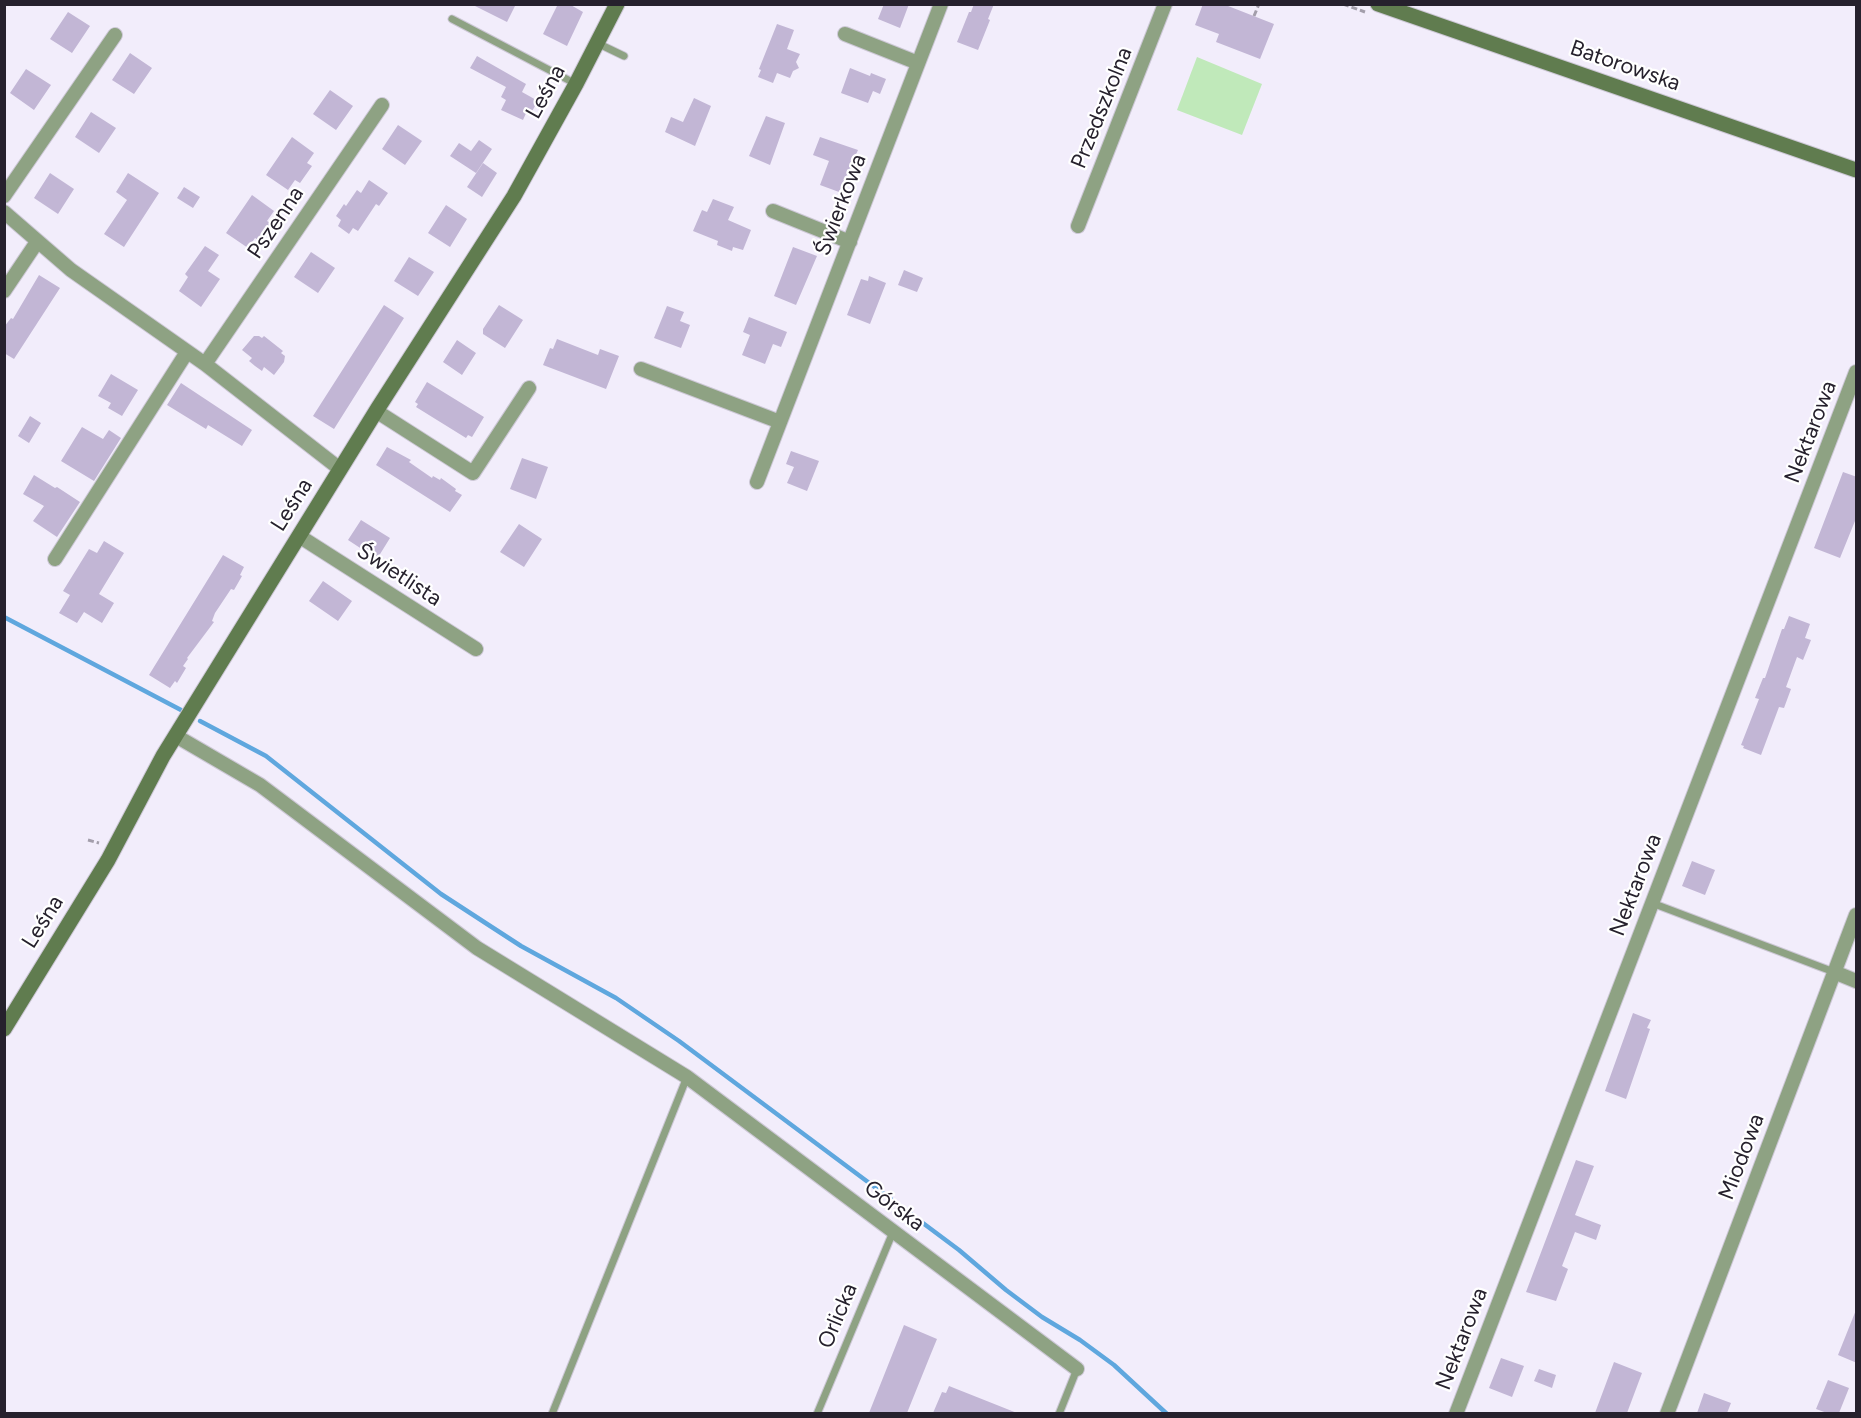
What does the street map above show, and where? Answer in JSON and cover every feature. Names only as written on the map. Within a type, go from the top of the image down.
[{"type":"street","name":"Leśna","points":[[4,1029],[108,860],[176,736],[376,411],[514,196],[617,4]]},
{"type":"street","name":"Świerkowa","points":[[757,482],[941,4]]},
{"type":"street","name":"Przedszkolna","points":[[1078,226],[1165,4]]},
{"type":"street","name":"Batorowska","points":[[1378,4],[1857,170]]},
{"type":"street","points":[[845,34],[918,63]]},
{"type":"street","points":[[4,196],[115,35]]},
{"type":"street","name":"Pszenna","points":[[205,364],[382,105]]},
{"type":"street","points":[[773,211],[850,242]]},
{"type":"street","points":[[4,212],[70,270],[205,364],[340,469]]},
{"type":"street","points":[[4,291],[37,242]]},
{"type":"street","points":[[55,559],[187,352]]},
{"type":"street","points":[[641,369],[780,422]]},
{"type":"street","name":"Nektarowa","points":[[1456,1413],[1857,372]]},
{"type":"street","points":[[376,411],[473,473],[529,388]]},
{"type":"street","name":"Świetlista","points":[[299,536],[476,649]]},
{"type":"street","name":"Górska","points":[[176,736],[260,785],[477,948],[687,1077],[1077,1369]]},
{"type":"street","name":"Miodowa","points":[[1667,1413],[1857,915]]},
{"type":"street","points":[[1834,972],[1857,981]]},
{"type":"lane","points":[[452,19],[576,84]]},
{"type":"lane","points":[[597,43],[624,56]]},
{"type":"lane","points":[[1652,903],[1834,972]]},
{"type":"lane","points":[[552,1413],[687,1077]]},
{"type":"lane","name":"Orlicka","points":[[817,1413],[893,1232]]},
{"type":"lane","points":[[1059,1413],[1077,1369]]},
{"type":"path","points":[[1254,16],[1259,4]]},
{"type":"green space","points":[[1197,57],[1262,84],[1242,135],[1177,110]]},
{"type":"building","points":[[471,4],[516,4],[507,22]]},
{"type":"building","points":[[558,4],[569,4],[583,12],[567,46],[543,34]]},
{"type":"building","points":[[884,4],[909,4],[900,28],[878,19]]},
{"type":"building","points":[[974,4],[994,4],[978,50],[957,42]]},
{"type":"building","points":[[1203,4],[1223,4],[1274,24],[1260,59],[1216,42],[1219,34],[1195,25]]},
{"type":"building","points":[[68,12],[90,26],[72,53],[50,39]]},
{"type":"building","points":[[777,24],[794,30],[787,49],[800,54],[796,62],[799,68],[793,71],[790,78],[777,73],[773,83],[758,77]]},
{"type":"building","points":[[130,53],[152,68],[134,94],[112,80]]},
{"type":"building","points":[[477,56],[526,84],[522,92],[538,101],[531,113],[527,111],[523,120],[501,110],[506,100],[501,97],[506,87],[470,68]]},
{"type":"building","points":[[850,68],[870,76],[871,73],[886,79],[880,94],[873,91],[868,103],[841,93]]},
{"type":"building","points":[[26,69],[51,85],[34,110],[10,93]]},
{"type":"building","points":[[330,90],[353,106],[336,130],[313,114]]},
{"type":"building","points":[[694,98],[711,106],[695,146],[665,132],[671,117],[683,122]]},
{"type":"building","points":[[91,112],[116,128],[99,153],[75,137]]},
{"type":"building","points":[[766,116],[785,123],[770,165],[749,156]]},
{"type":"building","points":[[398,125],[422,141],[405,165],[382,149]]},
{"type":"building","points":[[292,137],[314,153],[307,163],[312,166],[300,183],[295,180],[288,190],[266,175]]},
{"type":"building","points":[[820,137],[858,150],[839,192],[820,185],[829,161],[813,155]]},
{"type":"building","points":[[479,140],[492,149],[476,173],[450,156],[459,143],[471,151]]},
{"type":"building","points":[[483,163],[497,173],[482,197],[467,187]]},
{"type":"building","points":[[50,173],[74,189],[58,214],[34,198]]},
{"type":"building","points":[[128,173],[159,193],[124,247],[104,234],[127,200],[116,192]]},
{"type":"building","points":[[369,180],[388,193],[379,206],[376,204],[358,231],[353,228],[349,234],[338,226],[341,220],[336,216],[357,190],[361,193]]},
{"type":"building","points":[[184,187],[200,197],[193,208],[177,198]]},
{"type":"building","points":[[252,195],[274,211],[267,221],[272,224],[260,241],[255,238],[248,248],[226,233]]},
{"type":"building","points":[[713,199],[734,207],[728,220],[751,230],[743,250],[733,247],[732,251],[717,245],[718,241],[693,231],[702,210],[707,212]]},
{"type":"building","points":[[446,205],[467,219],[450,247],[428,233]]},
{"type":"building","points":[[205,246],[219,255],[208,271],[220,279],[201,307],[179,291],[188,277],[185,274]]},
{"type":"building","points":[[793,247],[817,256],[796,305],[774,296]]},
{"type":"building","points":[[311,252],[335,268],[318,293],[294,277]]},
{"type":"building","points":[[409,257],[434,272],[418,296],[394,281]]},
{"type":"building","points":[[904,270],[923,278],[917,292],[898,285]]},
{"type":"building","points":[[39,275],[60,288],[14,359],[4,353],[4,327],[11,318],[13,319]]},
{"type":"building","points":[[869,276],[886,283],[870,324],[847,315],[861,279],[868,281]]},
{"type":"building","points":[[384,305],[404,318],[334,429],[313,416]]},
{"type":"building","points":[[499,305],[523,320],[505,348],[483,334],[483,329]]},
{"type":"building","points":[[667,306],[684,312],[680,321],[690,325],[681,348],[654,338]]},
{"type":"building","points":[[749,317],[787,332],[781,347],[773,344],[765,364],[742,355],[750,335],[743,332]]},
{"type":"building","points":[[254,336],[262,338],[264,336],[283,351],[281,353],[285,356],[284,362],[274,375],[264,367],[262,371],[255,366],[249,361],[252,358],[242,350]]},
{"type":"building","points":[[557,339],[598,355],[600,349],[619,356],[606,389],[543,365],[550,348],[553,349]]},
{"type":"building","points":[[457,340],[476,353],[462,375],[443,362]]},
{"type":"building","points":[[111,374],[138,390],[122,416],[108,408],[111,403],[98,396]]},
{"type":"building","points":[[427,382],[484,417],[472,437],[468,435],[466,438],[416,407],[418,404],[415,402]]},
{"type":"building","points":[[181,383],[252,430],[242,446],[208,425],[206,429],[167,405]]},
{"type":"building","points":[[30,416],[41,423],[29,443],[18,436]]},
{"type":"building","points":[[82,427],[103,439],[109,430],[121,438],[94,481],[61,461]]},
{"type":"building","points":[[387,447],[411,460],[409,462],[432,478],[433,476],[440,480],[441,478],[462,495],[450,512],[376,465]]},
{"type":"building","points":[[791,451],[819,461],[807,491],[787,483],[794,467],[786,464]]},
{"type":"building","points":[[522,458],[548,467],[536,499],[510,489]]},
{"type":"building","points":[[1843,472],[1857,477],[1857,516],[1840,558],[1814,548]]},
{"type":"building","points":[[34,475],[80,502],[57,537],[33,521],[44,506],[23,494]]},
{"type":"building","points":[[361,520],[390,538],[377,559],[348,540]]},
{"type":"building","points":[[519,524],[542,539],[524,567],[500,552]]},
{"type":"building","points":[[104,541],[124,553],[99,594],[114,603],[102,623],[84,612],[77,623],[59,613],[70,595],[63,591],[89,549],[97,553]]},
{"type":"building","points":[[223,555],[244,567],[240,575],[242,576],[215,613],[212,621],[214,622],[187,658],[183,666],[186,668],[177,683],[175,681],[170,688],[149,675]]},
{"type":"building","points":[[323,581],[352,601],[338,621],[309,601]]},
{"type":"building","points":[[1789,616],[1810,624],[1805,638],[1811,640],[1803,660],[1797,657],[1786,687],[1791,689],[1784,708],[1779,707],[1761,755],[1741,745],[1759,699],[1755,698]]},
{"type":"building","points":[[1692,861],[1715,870],[1705,895],[1682,886]]},
{"type":"building","points":[[1633,1013],[1651,1020],[1626,1099],[1605,1091]]},
{"type":"building","points":[[1576,1160],[1594,1166],[1575,1215],[1601,1225],[1596,1240],[1575,1232],[1562,1266],[1568,1269],[1556,1301],[1526,1292]]},
{"type":"building","points":[[1857,1310],[1857,1363],[1838,1355]]},
{"type":"building","points":[[904,1325],[937,1339],[907,1413],[869,1413]]},
{"type":"building","points":[[1501,1358],[1524,1366],[1512,1397],[1489,1388]]},
{"type":"building","points":[[1614,1362],[1642,1373],[1627,1413],[1595,1413]]},
{"type":"building","points":[[1539,1369],[1556,1375],[1552,1388],[1534,1381]]},
{"type":"building","points":[[1828,1380],[1849,1388],[1839,1413],[1827,1413],[1816,1409]]},
{"type":"building","points":[[949,1386],[1017,1413],[933,1413],[942,1392],[946,1393]]},
{"type":"building","points":[[1704,1393],[1731,1403],[1727,1413],[1697,1413]]},
{"type":"waterway","points":[[4,617],[181,710]]},
{"type":"waterway","points":[[200,721],[266,756],[441,894],[521,946],[616,998],[679,1041],[959,1250],[1042,1317],[1080,1340],[1114,1365],[1167,1414]]}]
